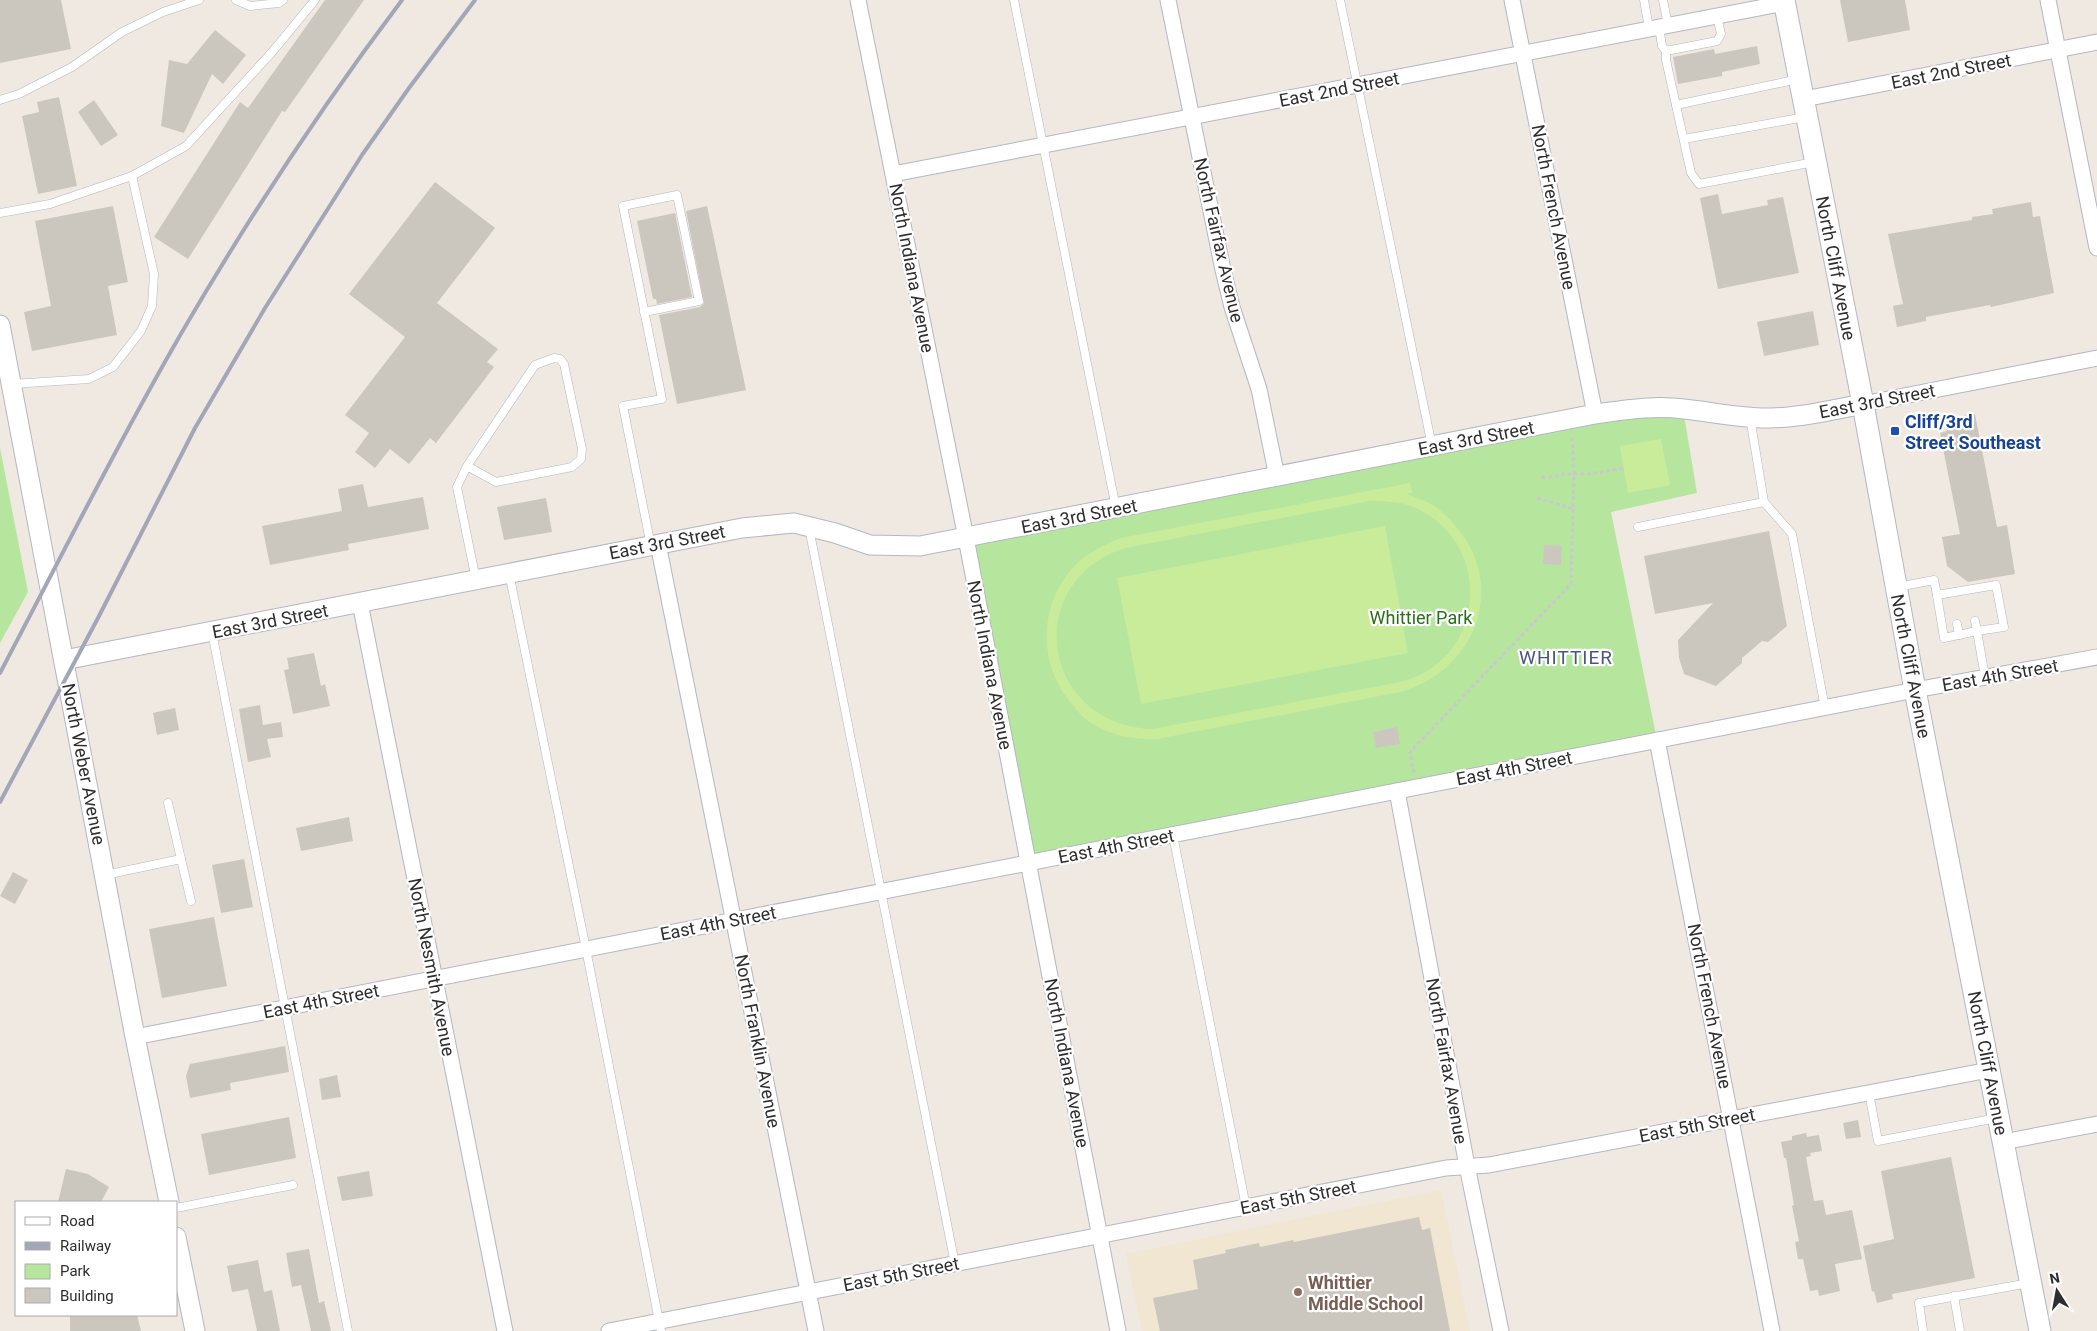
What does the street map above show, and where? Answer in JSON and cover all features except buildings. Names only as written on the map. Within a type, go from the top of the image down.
[{"type":"main road","name":"North Cliff Avenue","points":[[1784,1],[1863,404],[1915,690],[2040,1331]]},
{"type":"street","name":"North Indiana Avenue","points":[[858,0],[966,538],[1118,1331]]},
{"type":"street","name":"North Fairfax Avenue","points":[[1168,0],[1191,118],[1232,307],[1259,389],[1277,477]]},
{"type":"street","name":"North French Avenue","points":[[1512,0],[1596,414]]},
{"type":"street","points":[[2048,0],[2097,248]]},
{"type":"street","name":"East 2nd Street","points":[[893,174],[1523,54],[1784,1]]},
{"type":"street","name":"East 2nd Street","points":[[1804,98],[2097,42]]},
{"type":"street","name":"North Weber Avenue","points":[[0,325],[2,348],[12,384],[135,1037],[169,1201]]},
{"type":"street","name":"East 3rd Street","points":[[64,660],[760,526],[794,523],[884,547],[920,546],[1596,414],[1636,409],[1668,408],[1750,417],[1787,417],[2097,358]]},
{"type":"street","name":"North Franklin Avenue","points":[[655,545],[816,1331]]},
{"type":"street","name":"North Nesmith Avenue","points":[[360,603],[505,1331]]},
{"type":"street","name":"East 4th Street","points":[[135,1037],[1915,690],[2097,657]]},
{"type":"street","name":"North French Avenue","points":[[1657,740],[1772,1331]]},
{"type":"street","name":"North Fairfax Avenue","points":[[1397,791],[1467,1166],[1501,1331]]},
{"type":"street","name":"East 5th Street","points":[[609,1331],[660,1326],[808,1292],[1446,1168],[1489,1165],[1989,1070]]},
{"type":"street","points":[[2003,1142],[2097,1124]]},
{"type":"street","points":[[178,1251],[195,1331]]},
{"type":"lane","points":[[0,100],[19,94],[72,67],[122,32],[163,12],[199,0]]},
{"type":"lane","points":[[236,0],[250,6],[279,3],[283,0]]},
{"type":"lane","points":[[0,213],[50,204],[132,176],[186,146],[260,66],[315,0]]},
{"type":"lane","points":[[1014,0],[1116,508]]},
{"type":"lane","points":[[1340,0],[1432,446]]},
{"type":"lane","points":[[1644,0],[1659,27]]},
{"type":"lane","points":[[1663,0],[1659,27],[1662,46],[1666,51],[1666,60],[1691,173],[1699,184],[1816,162]]},
{"type":"lane","points":[[1666,51],[1717,41],[1721,34],[1717,16]]},
{"type":"lane","points":[[1676,105],[1804,98]]},
{"type":"lane","points":[[1684,140],[1804,98]]},
{"type":"lane","points":[[12,384],[89,380],[112,367],[141,331],[152,306],[154,274],[132,176]]},
{"type":"lane","points":[[644,312],[699,301],[677,195],[623,206],[644,312],[662,398],[623,406],[655,545]]},
{"type":"lane","points":[[467,466],[496,482],[572,467],[581,459],[582,449],[564,364],[560,359],[554,358],[535,365],[467,466],[457,487],[476,580]]},
{"type":"lane","points":[[1750,417],[1764,502],[1792,534],[1826,708]]},
{"type":"lane","points":[[1638,527],[1764,502]]},
{"type":"lane","points":[[809,526],[955,1264]]},
{"type":"lane","points":[[508,573],[586,949],[660,1326]]},
{"type":"lane","points":[[1896,587],[1934,580],[1944,638],[2004,627],[1996,585],[1970,594],[1937,595]]},
{"type":"lane","points":[[1976,621],[1985,678]]},
{"type":"lane","points":[[1957,624],[1959,635]]},
{"type":"lane","points":[[212,632],[348,1331]]},
{"type":"lane","points":[[168,803],[191,901]]},
{"type":"lane","points":[[1174,835],[1246,1207]]},
{"type":"lane","points":[[104,875],[181,859]]},
{"type":"lane","points":[[1869,1092],[1878,1141],[1998,1118]]},
{"type":"lane","points":[[178,1208],[293,1185]]},
{"type":"lane","points":[[1923,1331],[1919,1303],[2030,1282]]},
{"type":"lane","points":[[1954,1296],[1960,1331]]},
{"type":"path","points":[[1416,788],[1410,752],[1571,584],[1574,473],[1569,419]]},
{"type":"path","points":[[1542,477],[1548,478],[1574,473],[1589,474],[1624,468]]},
{"type":"path","points":[[1537,498],[1574,509]]},
{"type":"shaded area","name":"Whittier Middle School","points":[[1441,1190],[1470,1331],[1142,1331],[1126,1254]]},
{"type":"green space","name":"Whittier Park","points":[[1683,409],[1697,493],[1611,512],[1657,740],[1028,863],[966,538],[1595,414]]},
{"type":"green space","points":[[1661,439],[1670,485],[1628,493],[1620,446]]},
{"type":"green space","points":[[0,448],[28,592],[0,643]]},
{"type":"green space","points":[[1410,483],[1412,493],[1406,494],[1431,504],[1448,517],[1461,533],[1474,557],[1481,581],[1480,605],[1474,628],[1462,649],[1446,668],[1425,682],[1400,692],[1157,739],[1139,739],[1104,730],[1086,719],[1061,689],[1053,673],[1048,656],[1048,620],[1052,603],[1060,586],[1070,571],[1081,560],[1094,551],[1121,538]],"holes":[[[1370,501],[1397,503],[1422,511],[1446,529],[1461,552],[1469,578],[1470,605],[1463,630],[1448,653],[1428,671],[1400,682],[1153,729],[1115,721],[1086,704],[1067,679],[1058,649],[1058,619],[1070,590],[1092,565],[1125,548]]]},
{"type":"green space","points":[[1385,526],[1408,653],[1141,704],[1117,578]]},
{"type":"railway","points":[[0,673],[135,416],[207,289],[315,121],[402,0]]},
{"type":"railway","points":[[0,802],[98,618],[195,428],[265,308],[362,155],[475,0]]},
{"type":"place","name":"Cliff/3rd Street Southeast","points":[[1895,431]]},
{"type":"place","name":"Whittier Middle School","points":[[1298,1292]]},
{"type":"district","name":"WHITTIER","points":[[1566,657]]}]
